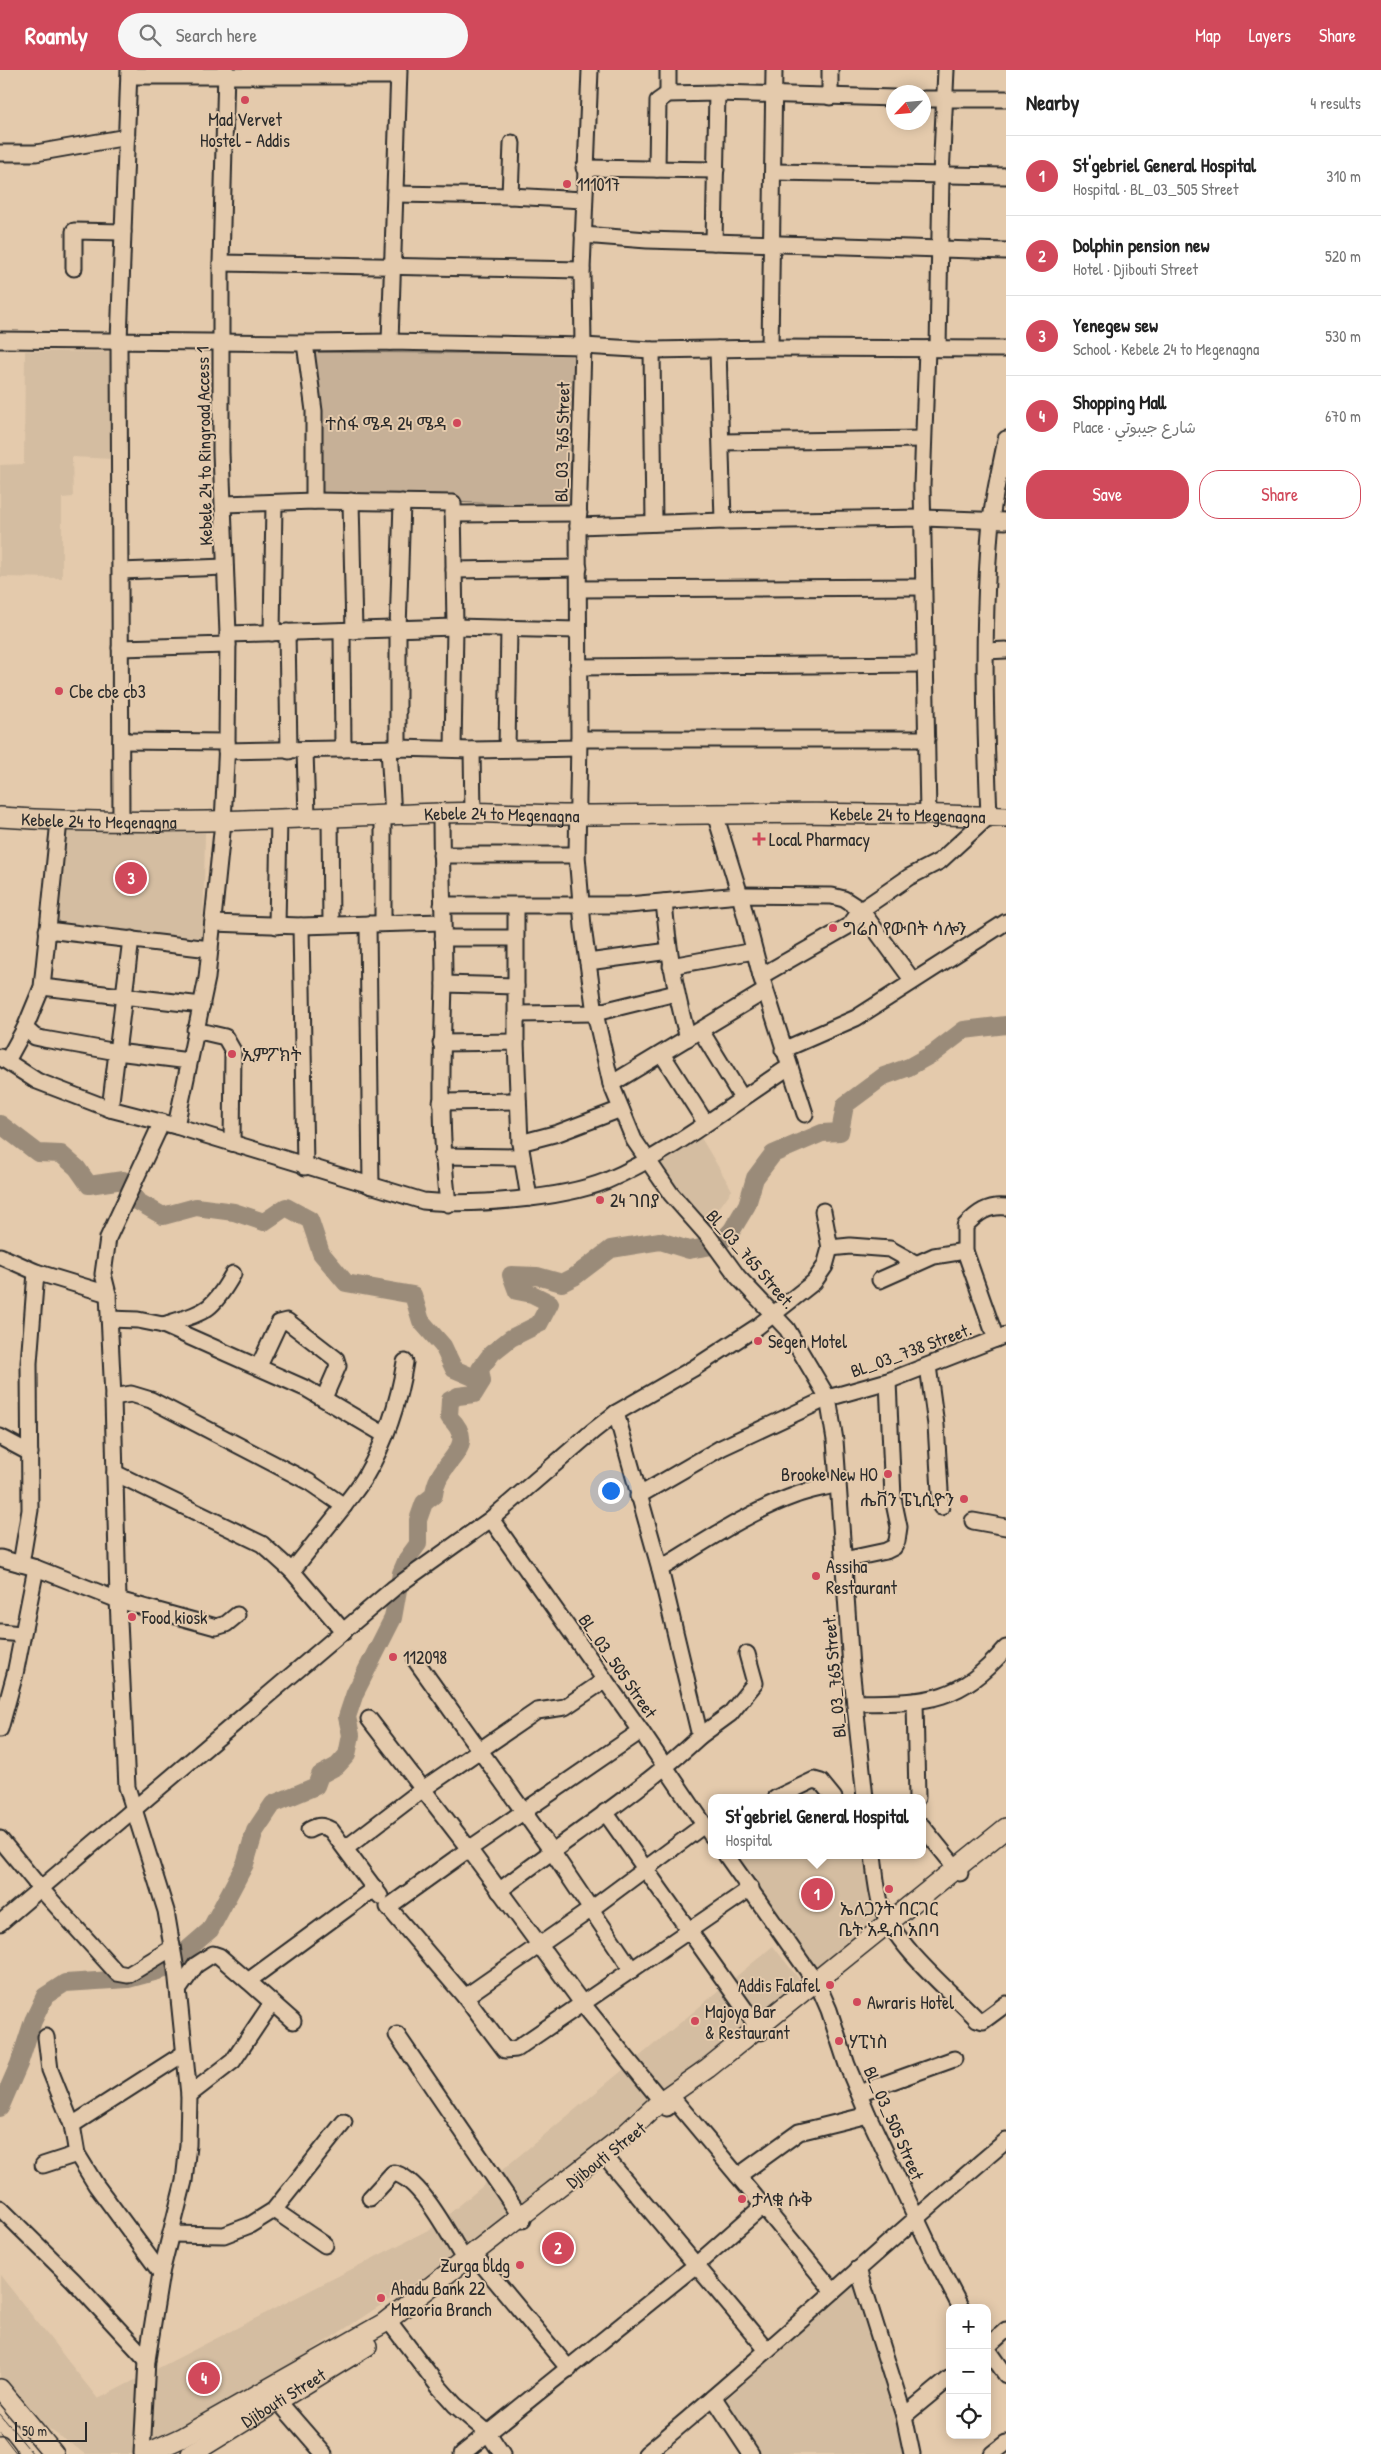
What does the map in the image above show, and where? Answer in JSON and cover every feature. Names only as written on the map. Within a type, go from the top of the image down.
[{"type":"main road","name":"Kebele 24 to Megenagna","points":[[0,817],[59,821],[223,822],[330,816],[388,816],[441,812],[577,815],[928,815],[998,817]]},
{"type":"main road","name":"Djibouti Street","points":[[958,1871],[1006,1828]]},
{"type":"main road","name":"Djibouti Street","points":[[521,2218],[604,2155],[958,1871],[1006,1835]]},
{"type":"main road","name":"Djibouti Street","points":[[191,2454],[375,2341],[391,2324],[469,2260],[621,2138],[668,2104]]},
{"type":"main road","name":"Djibouti Street","points":[[146,2454],[181,2438],[384,2323],[469,2260]]},
{"type":"main road","points":[[0,2389],[54,2454]]},
{"type":"main road","points":[[2,2409],[38,2454]]},
{"type":"main road","points":[[0,2445],[7,2454]]},
{"type":"street","name":"Bl_03_765 Street","points":[[577,815],[579,744],[578,519],[583,346],[582,270],[584,168],[590,70]]},
{"type":"street","points":[[668,70],[668,94]]},
{"type":"street","points":[[770,348],[774,70]]},
{"type":"street","points":[[830,70],[830,97]]},
{"type":"street","points":[[928,815],[924,664],[922,440],[933,348],[946,70]]},
{"type":"street","points":[[121,822],[119,341],[129,73],[398,73],[390,342]]},
{"type":"street","name":"Kebele 24 to Ringroad Access 1","points":[[142,2454],[147,2360],[161,2273],[184,2182],[188,2144],[189,2095],[183,2054],[179,1989],[166,1911],[132,1810],[127,1788],[118,1600],[113,1397],[108,1294],[103,1274],[108,1238],[124,1201],[169,1124],[189,1061],[202,1005],[213,922],[223,822],[227,747],[228,639],[221,452],[221,262],[226,73]]},
{"type":"street","points":[[657,169],[658,102],[668,94],[717,92],[774,96],[886,98]]},
{"type":"street","points":[[714,242],[717,92]]},
{"type":"street","points":[[931,98],[1006,99]]},
{"type":"street","points":[[0,153],[45,152],[127,137]]},
{"type":"street","points":[[510,196],[512,143]]},
{"type":"street","points":[[584,168],[716,170]]},
{"type":"street","points":[[773,172],[1006,176]]},
{"type":"street","points":[[394,194],[510,196],[584,200]]},
{"type":"street","points":[[74,268],[74,231],[123,232]]},
{"type":"street","points":[[583,235],[939,251],[1006,251]]},
{"type":"street","points":[[221,262],[582,270]]},
{"type":"street","points":[[0,340],[306,344],[390,342],[583,346],[652,350],[770,348],[1006,349]]},
{"type":"street","points":[[306,344],[314,411],[314,501]]},
{"type":"street","points":[[718,349],[723,521]]},
{"type":"street","points":[[652,350],[654,523]]},
{"type":"street","points":[[761,976],[850,925],[861,910],[909,877],[940,861],[998,817],[985,707],[986,651],[1006,438]]},
{"type":"street","points":[[722,442],[922,440]]},
{"type":"street","points":[[224,504],[351,501],[450,503],[454,505],[453,749]]},
{"type":"street","points":[[343,748],[351,501]]},
{"type":"street","points":[[371,1186],[375,923],[394,748],[402,502]]},
{"type":"street","points":[[272,632],[274,503]]},
{"type":"street","points":[[453,514],[654,523],[923,518],[999,520]]},
{"type":"street","points":[[121,570],[225,567]]},
{"type":"street","points":[[454,570],[579,568]]},
{"type":"street","points":[[579,589],[923,587]]},
{"type":"street","points":[[120,648],[228,639],[272,632],[455,627],[578,630]]},
{"type":"street","points":[[508,749],[509,628]]},
{"type":"street","points":[[288,632],[289,751]]},
{"type":"street","points":[[986,651],[1006,650]]},
{"type":"street","points":[[578,667],[924,664]]},
{"type":"street","points":[[121,741],[289,751],[343,748],[472,750],[579,744],[927,739]]},
{"type":"street","points":[[304,750],[307,817]]},
{"type":"street","points":[[472,750],[473,813]]},
{"type":"street","points":[[441,812],[444,984],[441,1102],[442,1156],[448,1204]]},
{"type":"street","points":[[715,814],[740,895],[765,991],[805,1114]]},
{"type":"street","name":"Bl_03_765 Street.","points":[[577,815],[577,855],[581,906],[596,1013],[611,1084],[634,1140],[670,1194],[713,1243],[738,1277],[774,1313],[787,1329],[828,1398],[835,1440],[855,1703],[865,1794]]},
{"type":"street","points":[[330,816],[331,924]]},
{"type":"street","points":[[277,926],[280,818]]},
{"type":"street","points":[[59,821],[42,986],[25,1028],[4,1059],[37,1081],[110,1108],[169,1124],[305,1167],[422,1201],[448,1204],[529,1198],[605,1181],[647,1161],[789,1067]]},
{"type":"street","points":[[441,855],[577,855]]},
{"type":"street","points":[[442,905],[628,906],[740,895],[832,896],[844,899],[861,910],[913,982]]},
{"type":"street","points":[[664,902],[670,959],[676,993],[694,1034],[742,1098]]},
{"type":"street","points":[[516,906],[518,1101],[521,1150],[529,1198]]},
{"type":"street","points":[[213,922],[301,926],[442,922]]},
{"type":"street","points":[[783,1050],[856,1018],[1006,922]]},
{"type":"street","points":[[301,926],[305,1167]]},
{"type":"street","points":[[47,930],[210,949]]},
{"type":"street","points":[[443,938],[516,938]]},
{"type":"street","points":[[110,1108],[131,939]]},
{"type":"street","points":[[588,962],[670,959],[754,951]]},
{"type":"street","points":[[444,984],[516,986]]},
{"type":"street","points":[[42,986],[202,1005]]},
{"type":"street","points":[[611,1084],[765,991]]},
{"type":"street","points":[[516,1014],[596,1013],[676,993]]},
{"type":"street","points":[[25,1028],[35,1037],[117,1052],[189,1061]]},
{"type":"street","points":[[195,1030],[226,1036],[233,1051],[232,1144]]},
{"type":"street","points":[[441,1043],[516,1042]]},
{"type":"street","points":[[662,1054],[705,1122]]},
{"type":"street","points":[[441,1102],[518,1101]]},
{"type":"street","points":[[442,1156],[521,1150],[558,1133],[621,1109]]},
{"type":"street","points":[[1001,1337],[965,1251],[965,1226],[980,1212],[991,1207],[1006,1207]]},
{"type":"street","points":[[0,1923],[394,1588],[491,1519],[616,1413],[694,1368],[757,1327],[814,1282],[825,1266],[830,1248],[823,1210]]},
{"type":"street","points":[[830,1248],[850,1246],[890,1249],[915,1263]]},
{"type":"street","points":[[880,1280],[934,1256],[965,1251]]},
{"type":"street","points":[[0,1256],[36,1272],[108,1294]]},
{"type":"street","points":[[20,1564],[30,1510],[29,1363],[36,1272]]},
{"type":"street","points":[[163,1325],[200,1313],[211,1307],[219,1299],[233,1274]]},
{"type":"street","points":[[108,1319],[138,1320],[163,1325],[259,1366],[324,1398],[385,1435]]},
{"type":"street","points":[[259,1366],[279,1323],[287,1322],[336,1359],[338,1366],[324,1398]]},
{"type":"street","name":"BL_03_738 Street.","points":[[638,1496],[721,1448],[828,1398],[888,1381],[1001,1337]]},
{"type":"street","points":[[292,1572],[366,1475],[385,1435],[401,1384],[405,1362]]},
{"type":"street","points":[[928,1366],[936,1425],[942,1507]]},
{"type":"street","points":[[844,1560],[886,1552],[894,1547],[897,1541],[898,1527],[893,1498],[888,1381]]},
{"type":"street","points":[[113,1397],[131,1394],[151,1400],[309,1482],[344,1506]]},
{"type":"street","points":[[616,1413],[660,1569],[700,1736]]},
{"type":"street","points":[[0,1437],[30,1453]]},
{"type":"street","points":[[115,1473],[262,1544],[292,1572],[344,1632]]},
{"type":"street","points":[[660,1569],[736,1524],[780,1502],[796,1495],[837,1484]]},
{"type":"street","name":"BL_03_505 Street","points":[[491,1519],[642,1731],[708,1831]]},
{"type":"street","points":[[973,1521],[1006,1527]]},
{"type":"street","points":[[0,1558],[36,1568],[118,1600],[216,1627],[226,1624],[237,1615]]},
{"type":"street","points":[[0,1729],[15,1674],[21,1634],[36,1568]]},
{"type":"street","points":[[0,1632],[21,1634]]},
{"type":"street","points":[[855,1703],[933,1699],[962,1688],[993,1663],[1006,1648]]},
{"type":"street","points":[[499,1891],[551,1850],[666,1768],[700,1736],[730,1714],[755,1683],[747,1654]]},
{"type":"street","points":[[416,1661],[551,1850],[632,1970]]},
{"type":"street","points":[[346,1848],[423,1789],[537,1711],[565,1707],[605,1680]]},
{"type":"street","points":[[915,1701],[917,1794]]},
{"type":"street","points":[[369,1720],[469,1849],[538,1946],[582,2003],[668,2104],[738,2176],[833,2291]]},
{"type":"street","points":[[388,1907],[522,1811],[642,1731]]},
{"type":"street","points":[[784,1794],[814,1780],[821,1782],[831,1794]]},
{"type":"street","points":[[605,1812],[759,2030]]},
{"type":"street","points":[[309,1830],[323,1826],[331,1830],[388,1907],[465,1997],[502,2047],[510,2051],[751,1888]]},
{"type":"street","points":[[465,1997],[590,1910],[645,1869],[708,1831]]},
{"type":"street","points":[[926,1831],[958,1871]]},
{"type":"street","points":[[0,1839],[40,1889],[117,1973],[122,1976],[128,1975],[174,1958]]},
{"type":"street","name":"BL_03_505 Street","points":[[734,1859],[751,1888],[817,1984],[868,2115],[959,2304]]},
{"type":"street","points":[[873,1859],[878,1896],[891,1925],[911,1950],[977,2019],[983,2022],[1006,2004]]},
{"type":"street","points":[[248,1981],[375,1888]]},
{"type":"street","points":[[179,1989],[196,1965],[213,1954],[219,1956],[294,2021]]},
{"type":"street","points":[[189,2095],[233,2061],[272,2003]]},
{"type":"street","points":[[397,2034],[521,2218]]},
{"type":"street","points":[[46,2037],[50,2070],[72,2125],[77,2154],[96,2186],[161,2273]]},
{"type":"street","points":[[72,2125],[183,2054]]},
{"type":"street","points":[[859,2093],[954,2059]]},
{"type":"street","points":[[738,2176],[799,2132],[868,2115]]},
{"type":"street","points":[[171,2234],[224,2235],[250,2225],[274,2210],[344,2122]]},
{"type":"street","points":[[646,2454],[714,2398],[916,2217],[1006,2141]]},
{"type":"street","points":[[43,2165],[77,2154]]},
{"type":"street","points":[[604,2155],[767,2350]]},
{"type":"street","points":[[370,2198],[393,2173],[406,2178],[422,2194],[469,2260],[569,2369]]},
{"type":"street","points":[[462,2454],[569,2369],[763,2206]]},
{"type":"street","points":[[0,2208],[73,2280],[147,2360]]},
{"type":"street","points":[[274,2210],[326,2245]]},
{"type":"street","points":[[858,2269],[904,2416],[912,2454]]},
{"type":"street","points":[[391,2324],[447,2397],[488,2433],[502,2454]]},
{"type":"street","points":[[991,2344],[1006,2330]]},
{"type":"street","points":[[988,2349],[1006,2375]]},
{"type":"street","points":[[904,2416],[946,2381]]},
{"type":"street","points":[[714,2398],[751,2454]]},
{"type":"street","points":[[278,2402],[324,2454]]},
{"type":"street","points":[[992,2454],[1006,2443]]},
{"type":"shaded area","points":[[25,351],[113,352],[112,459],[72,457],[73,497],[62,498],[62,578],[0,577],[0,465],[24,464]]},
{"type":"shaded area","points":[[304,352],[575,354],[570,507],[314,496]]},
{"type":"shaded area","points":[[63,827],[205,833],[203,940],[54,922]]},
{"type":"shaded area","points":[[697,1131],[732,1190],[717,1211],[702,1226],[653,1165]]},
{"type":"shaded area","points":[[814,1784],[825,1794],[791,1794]]},
{"type":"shaded area","points":[[742,1859],[870,1859],[879,1924],[813,1973],[738,1863]]},
{"type":"shaded area","points":[[773,1946],[802,1983],[462,2252],[192,2429],[148,2454],[86,2454],[15,2406],[0,2385],[0,2275],[98,2399],[432,2228]]},
{"type":"shaded area","points":[[853,2282],[899,2428],[903,2454],[756,2454],[723,2403]]},
{"type":"shaded area","points":[[1006,2340],[1006,2361],[996,2348]]},
{"type":"waterway","points":[[0,2108],[19,2064],[33,2021],[45,1996],[65,1983],[128,1979],[165,1969],[210,1930],[245,1864],[255,1831],[273,1804],[316,1786],[320,1775],[337,1766],[347,1755],[351,1735],[347,1717],[355,1693],[393,1618],[401,1573],[407,1559],[418,1544],[418,1520],[424,1503],[434,1495],[442,1472],[460,1447],[461,1438],[458,1428],[449,1417],[450,1400],[458,1396],[474,1394],[482,1381],[480,1369],[492,1353],[511,1338],[539,1324],[550,1303],[532,1294],[517,1291],[511,1275],[537,1276],[562,1283],[574,1277],[611,1249],[660,1241],[689,1250],[718,1245],[732,1230],[747,1205],[755,1178],[773,1154],[822,1133],[840,1132],[845,1105],[884,1076],[909,1067],[934,1053],[964,1030],[1006,1025]]},
{"type":"waterway","points":[[0,1124],[38,1153],[61,1154],[77,1168],[89,1185],[123,1180],[137,1201],[163,1216],[196,1207],[234,1212],[264,1222],[286,1207],[310,1220],[321,1253],[346,1283],[413,1295],[421,1321],[443,1346],[454,1369],[482,1381]]},
{"type":"tram line","points":[[0,2414],[33,2454]]},
{"type":"tram line","points":[[0,2432],[17,2454]]},
{"type":"place","name":"Mad Vervet Hostel - Addis","points":[[245,100]]},
{"type":"place","name":"111017","points":[[567,184]]},
{"type":"place","name":"ተስፋ ሜዳ 24 ሜዳ","points":[[457,423]]},
{"type":"place","name":"Cbe cbe cb3","points":[[59,691]]},
{"type":"place","name":"Local Pharmacy","points":[[759,839]]},
{"type":"place","name":"Yenegew sew","points":[[131,878]]},
{"type":"place","name":"ግሬስ የውበት ሳሎን","points":[[833,928]]},
{"type":"place","name":"ኢምፖክት","points":[[232,1054]]},
{"type":"place","name":"24 ገበያ","points":[[600,1200]]},
{"type":"place","name":"Segen Motel","points":[[758,1341]]},
{"type":"place","name":"Brooke New HO","points":[[888,1474]]},
{"type":"place","name":"ሔቨን ፔኒሲዮን","points":[[964,1499]]},
{"type":"place","name":"Assiha Restaurant","points":[[816,1576]]},
{"type":"place","name":"Food kiosk","points":[[132,1617]]},
{"type":"place","name":"112098","points":[[393,1657]]},
{"type":"place","name":"ኤለጋንት በርገር ቤት አዲስ አበባ","points":[[889,1889]]},
{"type":"place","name":"St'gebriel General Hospital","points":[[817,1894]]},
{"type":"place","name":"Addis Falafel","points":[[830,1985]]},
{"type":"place","name":"Awraris Hotel","points":[[857,2002]]},
{"type":"place","name":"Majoya Bar & Restaurant","points":[[695,2021]]},
{"type":"place","name":"ሃፒነስ","points":[[839,2041]]},
{"type":"place","name":"ታላቁ ሱቅ","points":[[742,2199]]},
{"type":"place","name":"Dolphin pension new","points":[[558,2248]]},
{"type":"place","name":"Zurga bldg","points":[[520,2265]]},
{"type":"place","name":"Ahadu Bank 22 Mazoria Branch","points":[[381,2298]]},
{"type":"place","name":"Shopping Mall","points":[[204,2378]]}]
